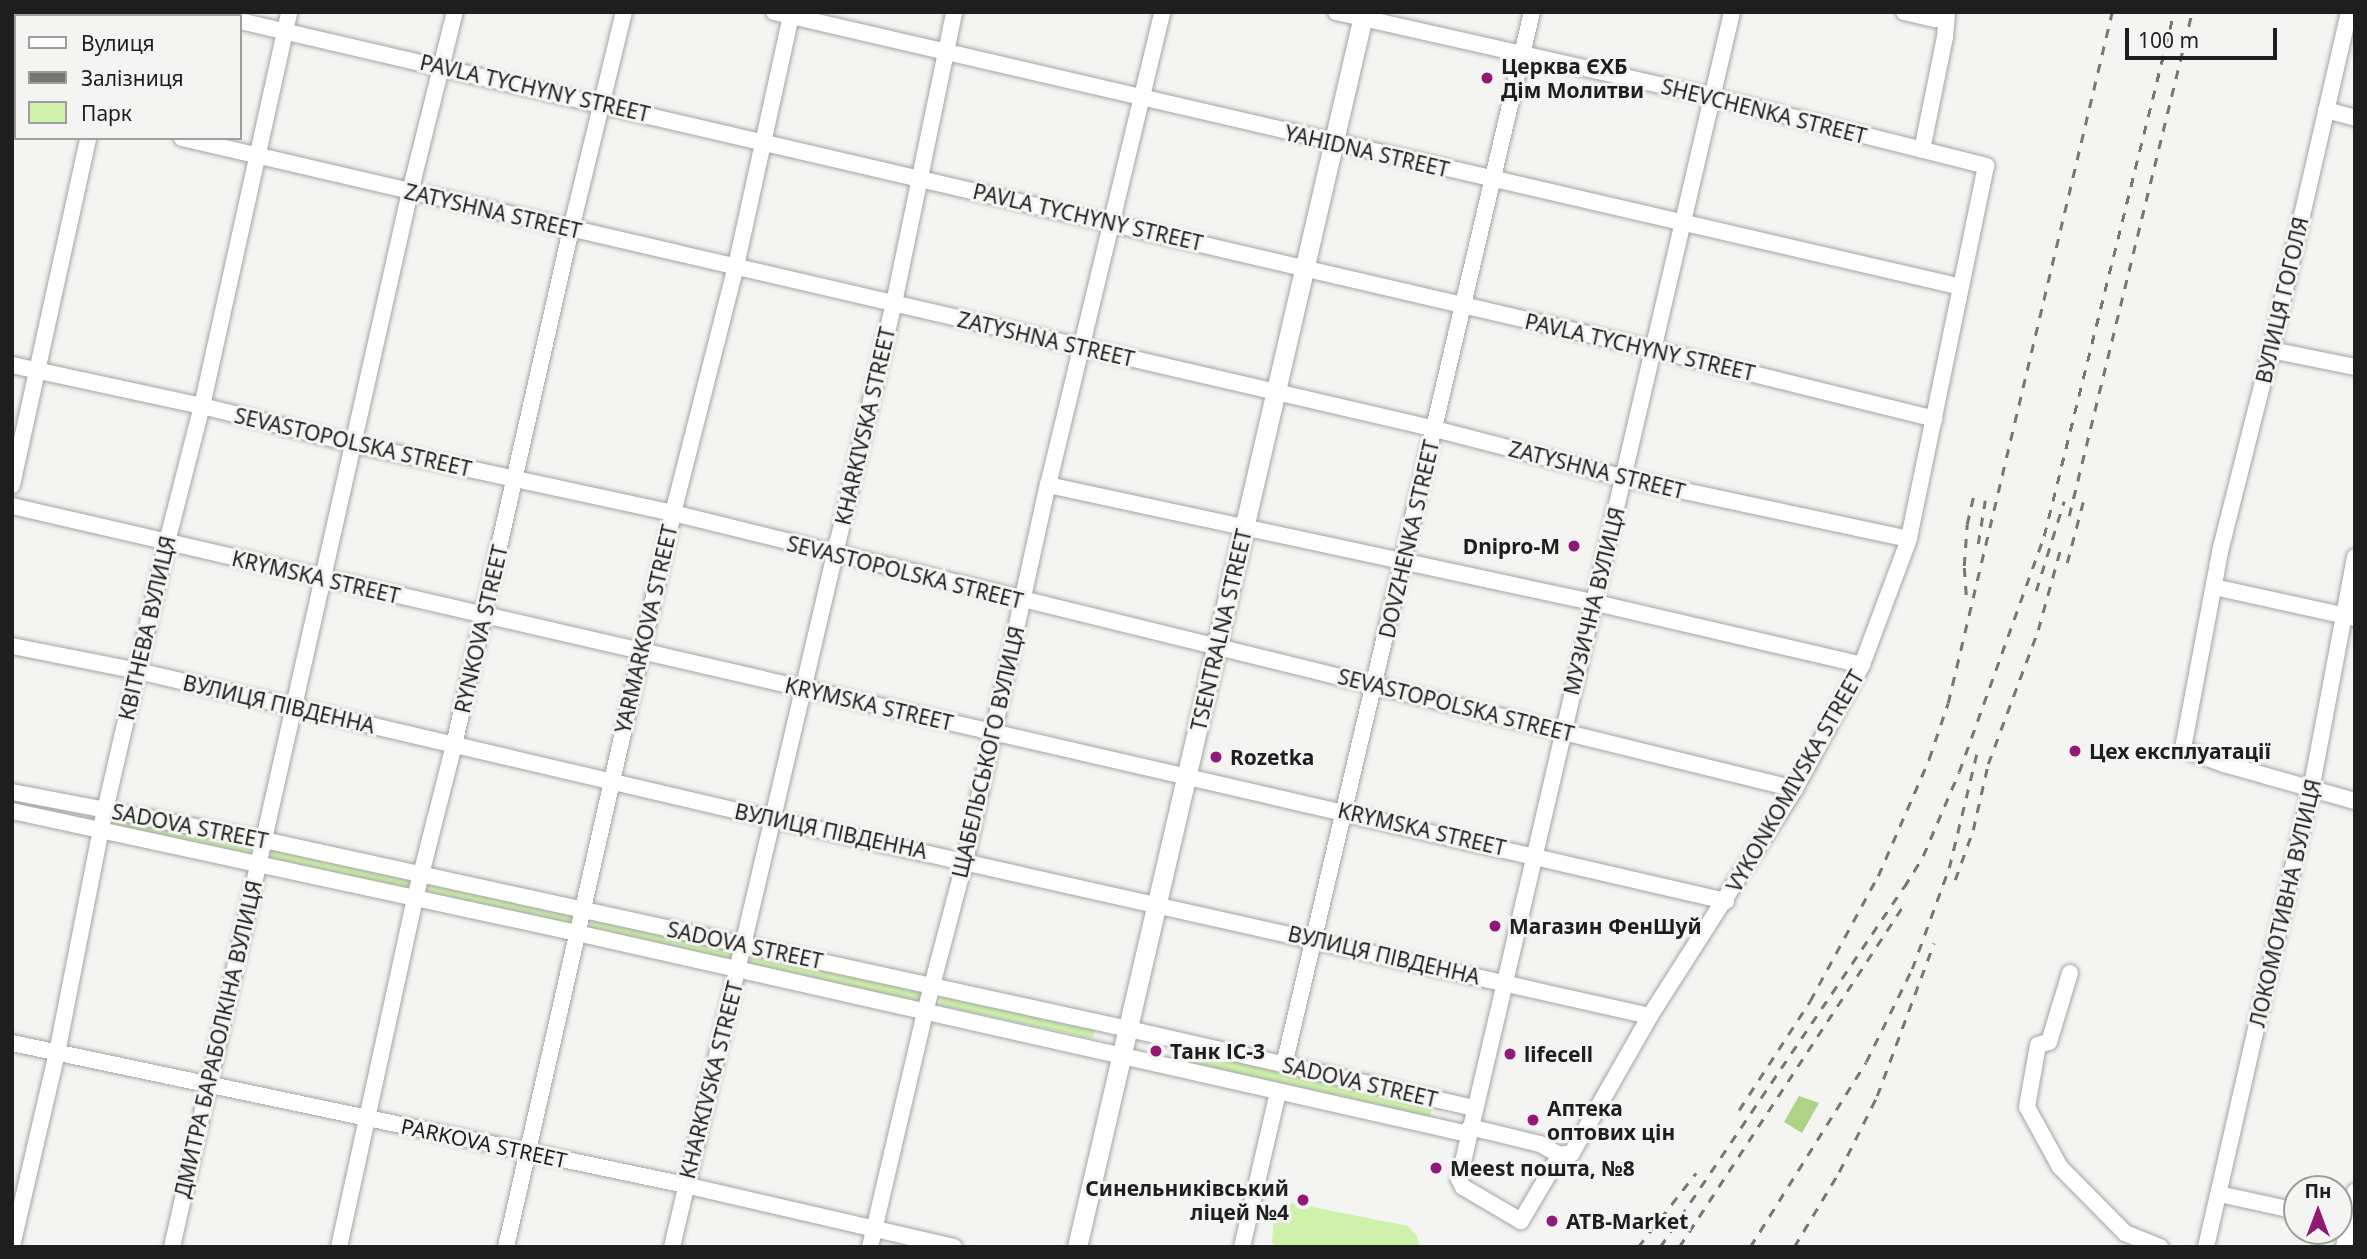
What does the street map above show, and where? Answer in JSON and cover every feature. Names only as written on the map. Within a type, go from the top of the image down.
[{"type":"main road","name":"TSENTRALNA STREET","points":[[1077,1247],[1364,16]]},
{"type":"street","name":"КВІТНЕВА ВУЛИЦЯ","points":[[12,1245],[57,1053],[105,810],[167,542],[202,406],[289,12]]},
{"type":"street","name":"ДМИТРА БАРАБОЛКІНА ВУЛИЦЯ","points":[[172,1247],[258,863],[296,708],[410,192],[455,12]]},
{"type":"street","name":"RYNKOVA STREET","points":[[339,1247],[415,898],[517,480],[571,229],[604,105],[624,12]]},
{"type":"street","name":"YAHIDNA STREET","points":[[774,12],[1140,99],[1961,287]]},
{"type":"street","name":"KHARKIVSKA STREET","points":[[672,1247],[745,945],[801,689],[894,303],[954,12]]},
{"type":"street","name":"ЩАБЕЛЬСЬКОГО ВУЛИЦЯ","points":[[870,1247],[931,985],[965,860],[1048,485],[1162,12]]},
{"type":"street","name":"SHEVCHENKA STREET","points":[[1336,12],[1364,16],[1712,97],[1986,166]]},
{"type":"street","name":"DOVZHENKA STREET","points":[[1284,1065],[1532,12]]},
{"type":"street","name":"МУЗИЧНА ВУЛИЦЯ","points":[[1521,1221],[1464,1187],[1458,1179],[1459,1171],[1506,983],[1532,854],[1624,478],[1732,12]]},
{"type":"street","points":[[1904,12],[1935,19],[1946,14],[1945,37],[1922,150]]},
{"type":"street","name":"ВУЛИЦЯ ГОГОЛЯ","points":[[2311,790],[2183,749],[2214,587],[2349,12]]},
{"type":"street","name":"YARMARKOVA STREET","points":[[506,1247],[673,513],[765,142],[791,14]]},
{"type":"street","name":"PAVLA TYCHYNY STREET","points":[[242,21],[1304,267],[1934,419]]},
{"type":"street","points":[[2326,110],[2355,118]]},
{"type":"street","points":[[12,485],[88,140]]},
{"type":"street","name":"ZATYSHNA STREET","points":[[191,140],[1434,429],[1624,478],[1909,539]]},
{"type":"street","name":"VYKONKOMIVSKA STREET","points":[[1521,1221],[1560,1155],[1573,1153],[1650,1016],[1726,901],[1795,789],[1862,666],[1909,539],[1986,166]]},
{"type":"street","points":[[2271,350],[2355,368]]},
{"type":"street","name":"SEVASTOPOLSKA STREET","points":[[12,365],[202,406],[354,444],[673,513],[1795,789]]},
{"type":"street","points":[[1048,485],[1592,602],[1862,666]]},
{"type":"street","name":"KRYMSKA STREET","points":[[12,506],[801,689],[1532,854],[1726,901]]},
{"type":"street","name":"ЛОКОМОТИВНА ВУЛИЦЯ","points":[[2206,1247],[2311,790],[2348,616],[2355,557]]},
{"type":"street","points":[[2214,587],[2348,616]]},
{"type":"street","name":"ВУЛИЦЯ ПІВДЕННА","points":[[12,646],[138,671],[772,819],[965,860],[1156,906],[1315,939],[1650,1016]]},
{"type":"street","points":[[2311,790],[2355,801]]},
{"type":"street","name":"SADOVA STREET","points":[[12,792],[264,840],[931,985],[1475,1108]]},
{"type":"street","name":"SADOVA STREET","points":[[12,811],[101,828],[578,933],[1278,1091],[1540,1144],[1560,1155]]},
{"type":"street","points":[[2070,974],[2049,1042],[2038,1045],[2028,1107],[2060,1167],[2125,1233],[2160,1247]]},
{"type":"street","name":"PARKOVA STREET","points":[[12,1043],[685,1185],[954,1247]]},
{"type":"street","points":[[1242,1247],[1278,1091]]},
{"type":"street","points":[[2219,1194],[2283,1208]]},
{"type":"green space","points":[[115,814],[252,843],[249,856],[112,827]]},
{"type":"green space","points":[[273,846],[416,879],[413,892],[270,859]]},
{"type":"green space","points":[[430,881],[575,915],[572,926],[427,893]]},
{"type":"green space","points":[[593,917],[736,947],[733,960],[590,930]]},
{"type":"green space","points":[[752,951],[924,991],[922,1003],[749,964]]},
{"type":"green space","points":[[942,994],[1096,1027],[1093,1038],[940,1006]]},
{"type":"green space","points":[[1179,1044],[1433,1103],[1429,1120],[1175,1062]]},
{"type":"green space","points":[[1799,1096],[1819,1103],[1802,1133],[1784,1122]]},
{"type":"green space","points":[[1292,1203],[1408,1226],[1417,1236],[1420,1247],[1275,1247],[1272,1242],[1274,1218],[1280,1209]]},
{"type":"railway","points":[[1739,1110],[1810,1001],[1878,876],[1929,759],[1948,703],[2112,12]]},
{"type":"railway","points":[[1660,1247],[1904,887],[1923,856],[1959,772],[2044,536],[2174,12]]},
{"type":"railway","points":[[2069,516],[2192,12]]},
{"type":"railway","points":[[1966,595],[1964,566],[1967,524],[1974,493]]},
{"type":"railway","points":[[1978,544],[1985,501]]},
{"type":"railway","points":[[2036,591],[2064,501]]},
{"type":"railway","points":[[2067,563],[2083,502]]},
{"type":"railway","points":[[1955,880],[1973,830],[1988,764],[2038,630],[2061,547]]},
{"type":"railway","points":[[1750,1247],[1866,1062],[1912,969],[1949,868],[1978,748]]},
{"type":"railway","points":[[1679,1247],[1906,902]]},
{"type":"railway","points":[[1794,1247],[1839,1172],[1877,1096],[1934,943]]},
{"type":"railway","points":[[1638,1247],[1696,1173]]},
{"type":"place","name":"Церква ЄХБ Дім Молитви","points":[[1487,78]]},
{"type":"place","name":"Dnipro-M","points":[[1574,546]]},
{"type":"place","name":"Цех експлуатації","points":[[2075,751]]},
{"type":"place","name":"Rozetka","points":[[1216,757]]},
{"type":"place","name":"Магазин ФенШуй","points":[[1495,926]]},
{"type":"place","name":"Танк ІС-3","points":[[1156,1051]]},
{"type":"place","name":"lifecell","points":[[1510,1054]]},
{"type":"place","name":"Аптека оптових цін","points":[[1533,1120]]},
{"type":"place","name":"Meest пошта, №8","points":[[1436,1168]]},
{"type":"place","name":"Синельниківський ліцей №4","points":[[1303,1200]]},
{"type":"place","name":"ATB-Market","points":[[1552,1221]]}]
